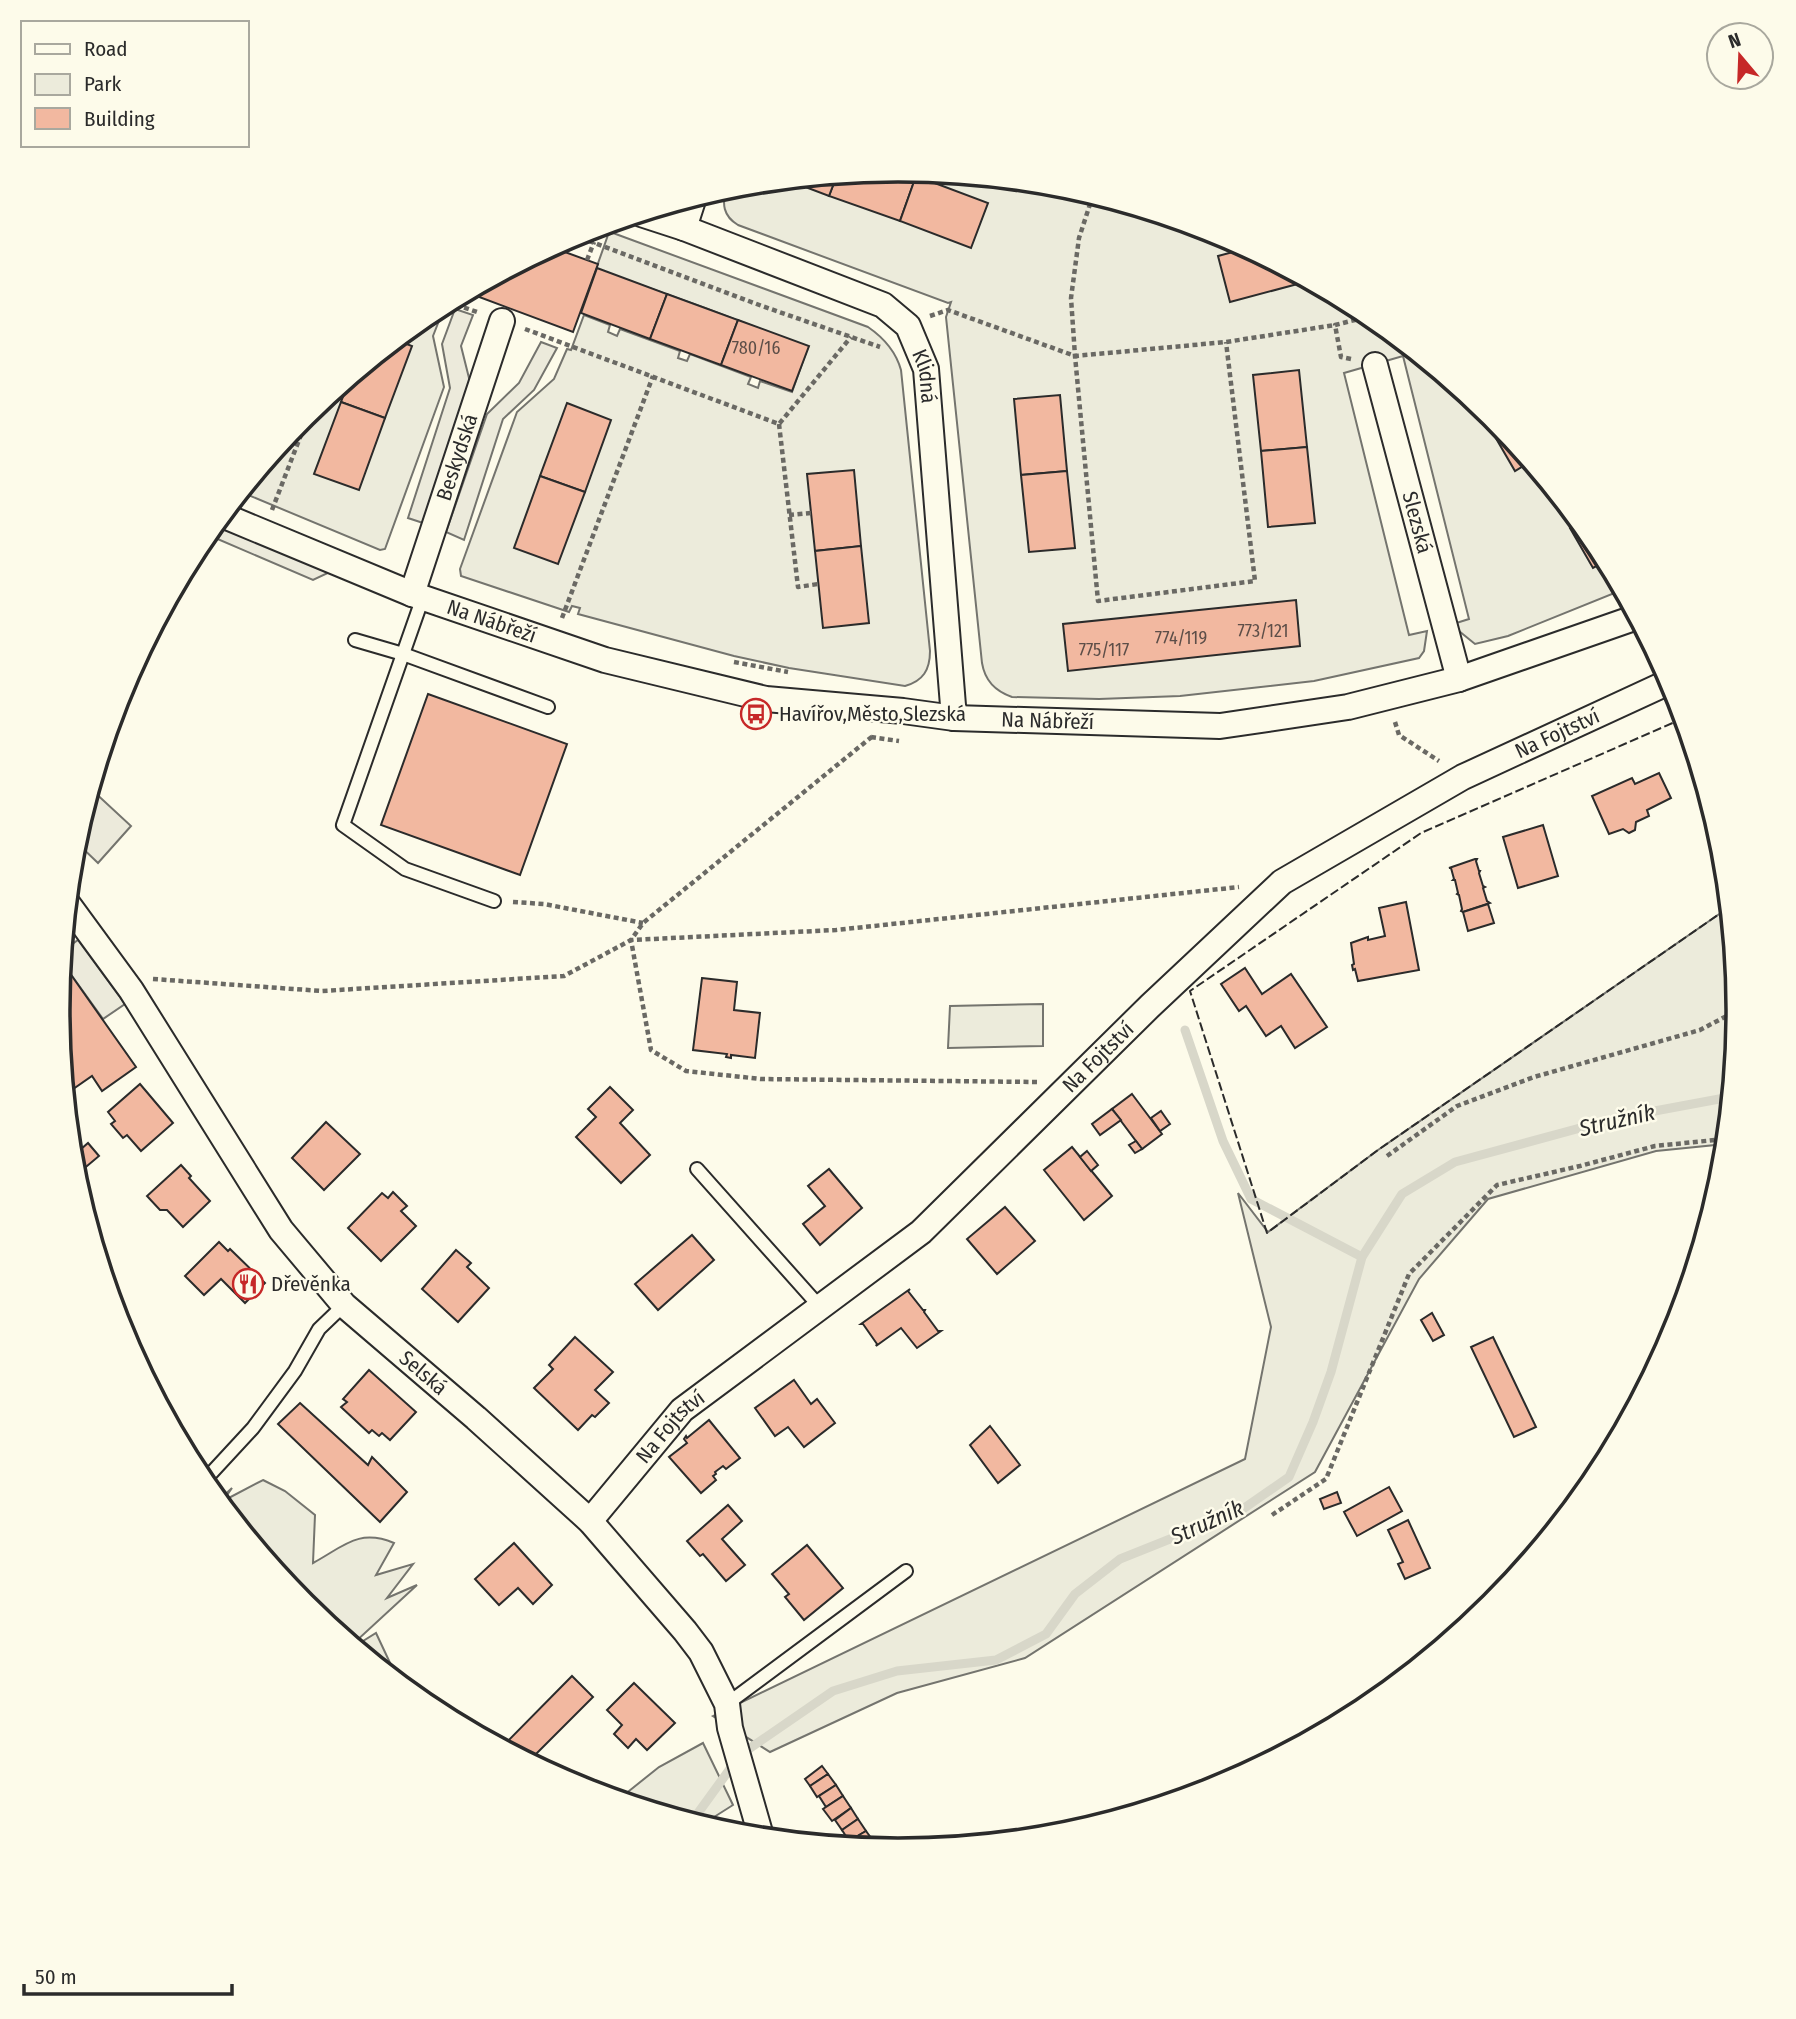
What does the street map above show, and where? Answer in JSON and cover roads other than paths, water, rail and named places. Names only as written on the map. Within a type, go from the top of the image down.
[{"type":"street","points":[[684,228],[690,208]]},
{"type":"street","name":"Klidná","points":[[655,218],[883,305],[908,326],[926,369],[954,718]]},
{"type":"street","name":"Beskydská","points":[[417,595],[502,321]]},
{"type":"street","name":"Slezská","points":[[1375,365],[1459,680]]},
{"type":"street","name":"Na Nábřeží","points":[[231,519],[417,595],[605,660],[766,699],[954,718],[1220,726],[1348,707],[1459,680],[1628,620]]},
{"type":"street","name":"Na Fojtství","points":[[590,1521],[682,1410],[921,1232],[1150,1006],[1282,882],[1463,776],[1660,686]]},
{"type":"street","name":"Selská","points":[[76,915],[131,990],[281,1230],[344,1305],[476,1418],[590,1521],[701,1651],[729,1716],[758,1825]]},
{"type":"lane","points":[[417,595],[403,654],[343,825],[405,869],[494,901]]},
{"type":"lane","points":[[355,640],[403,654],[548,707]]},
{"type":"lane","points":[[697,1169],[820,1307]]},
{"type":"lane","points":[[212,1473],[253,1428],[295,1371],[319,1329],[344,1305]]},
{"type":"lane","points":[[729,1716],[906,1570]]},
{"type":"waterway","points":[[1185,1030],[1223,1141],[1251,1199],[1362,1257]]},
{"type":"waterway","name":"Stružník","points":[[698,1813],[740,1755],[833,1691],[897,1671],[996,1660],[1046,1634],[1075,1594],[1120,1559],[1240,1511],[1289,1477],[1331,1372],[1362,1257],[1402,1194],[1455,1162],[1617,1118],[1721,1099]]},
{"type":"place","name":"Havířov,Město,Slezská","points":[[756,714]]},
{"type":"place","name":"Dřevěnka","points":[[248,1284]]}]
